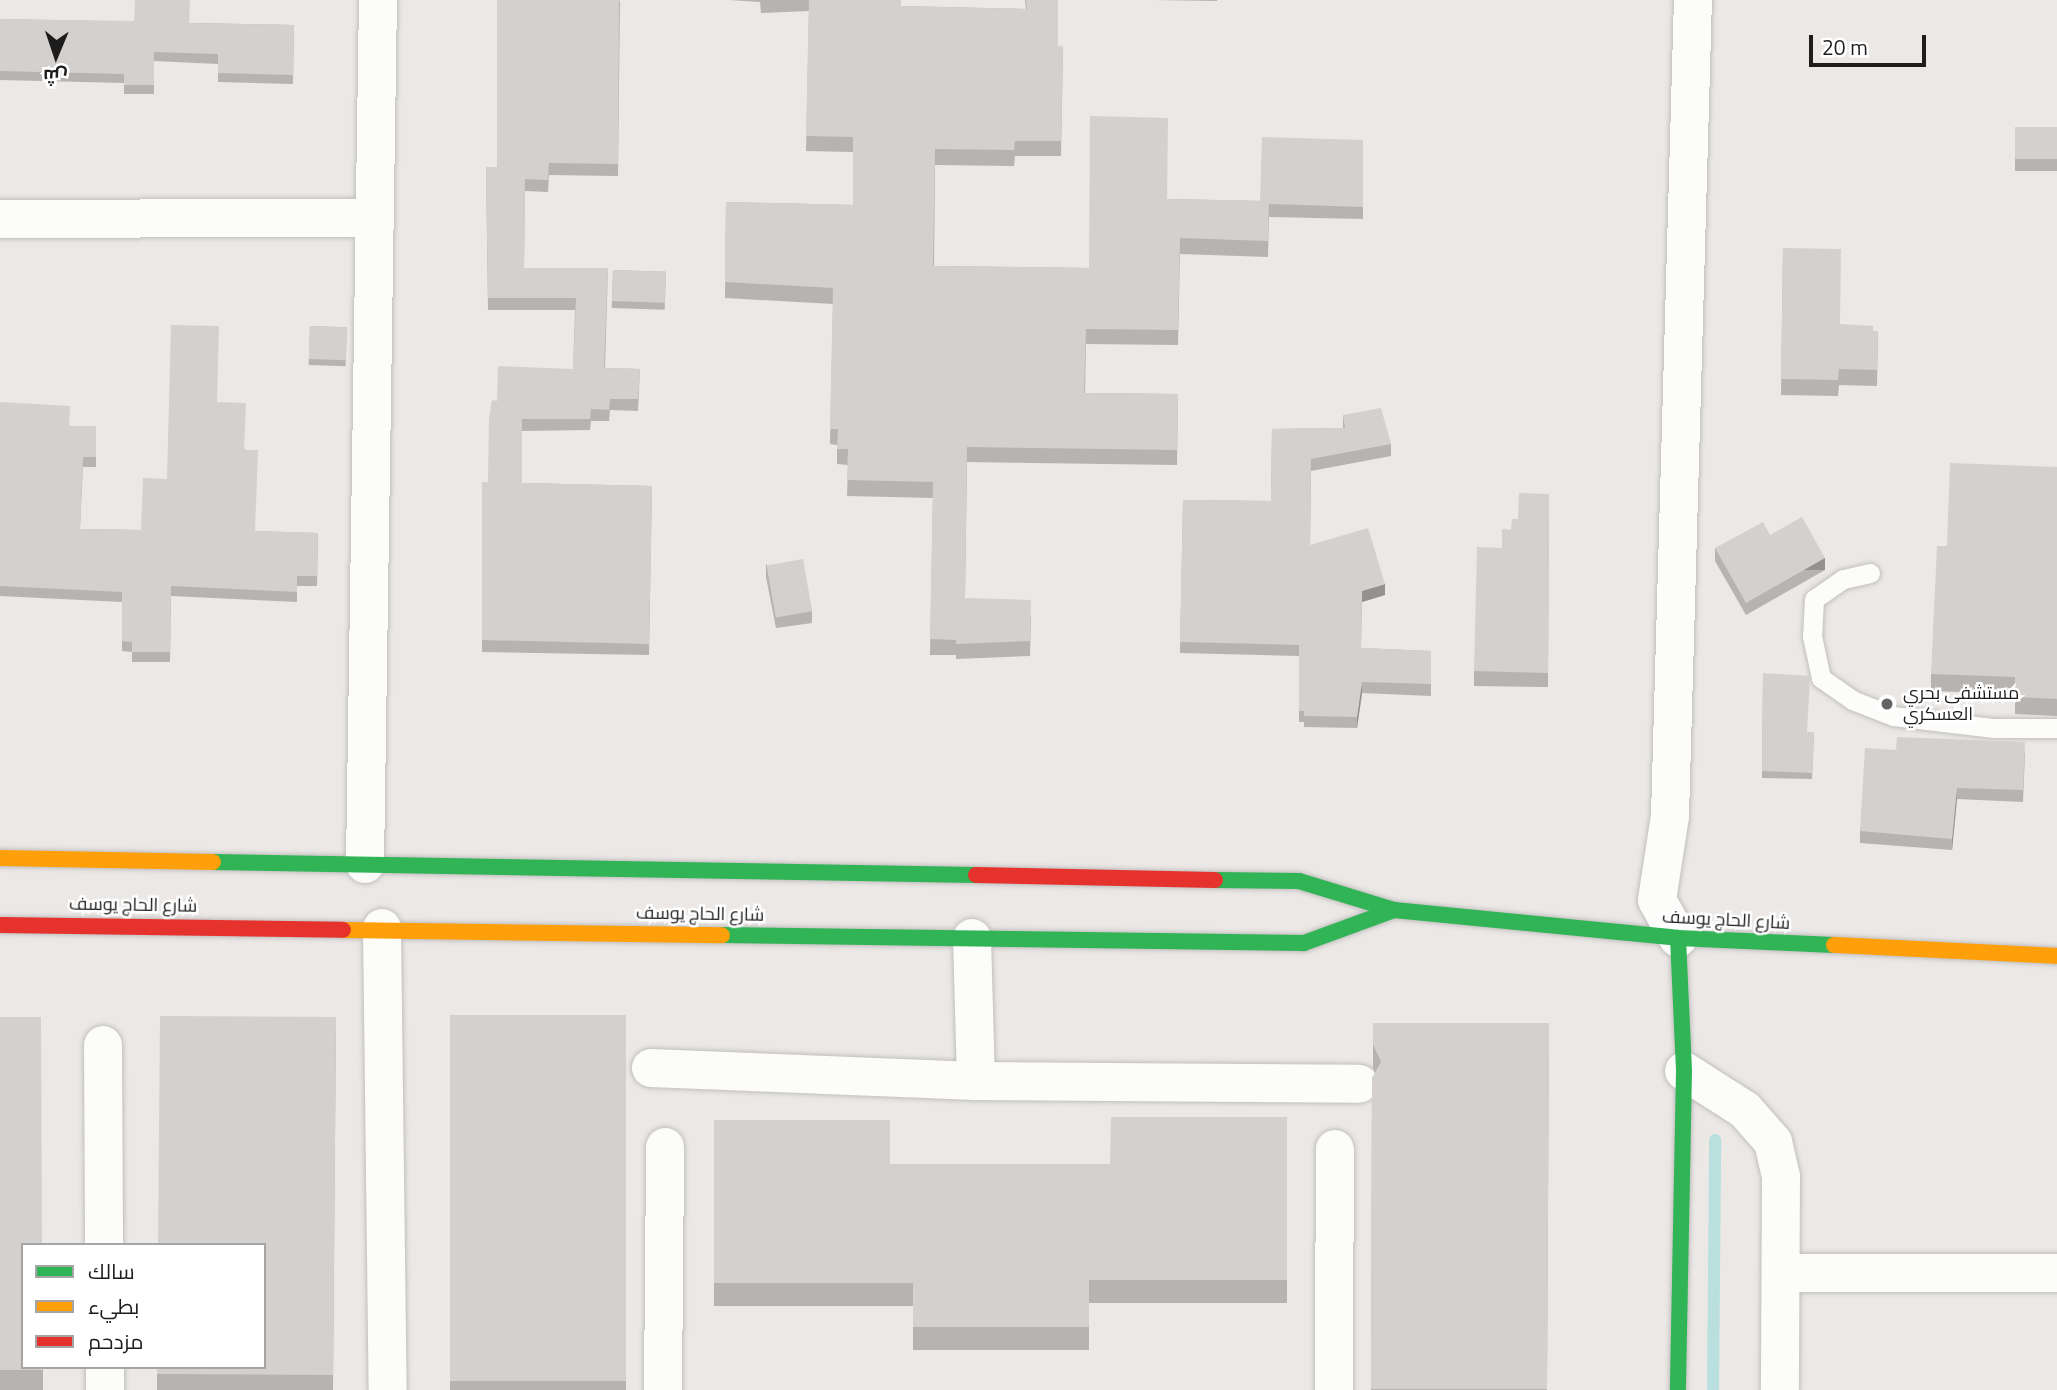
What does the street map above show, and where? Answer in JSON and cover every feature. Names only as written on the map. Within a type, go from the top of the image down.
[{"type":"main road","points":[[0,843],[56,859]]},
{"type":"main road","name":"شارع الحاج يوسف","points":[[0,859],[1299,881],[1394,910],[1678,938],[2057,956]]},
{"type":"main road","name":"شارع الحاج يوسف","points":[[0,925],[382,928],[1304,943],[1394,910]]},
{"type":"main road","points":[[1678,938],[1684,1070],[1678,1390]]},
{"type":"street","points":[[365,864],[378,0]]},
{"type":"street","points":[[1678,938],[1657,900],[1670,816],[1693,0]]},
{"type":"street","points":[[0,219],[375,218]]},
{"type":"street","points":[[382,928],[388,1390]]},
{"type":"street","points":[[972,938],[976,1081]]},
{"type":"street","points":[[103,1045],[104,1243]]},
{"type":"street","points":[[651,1068],[976,1081],[1359,1084]]},
{"type":"street","points":[[1684,1070],[1745,1110],[1773,1142],[1781,1177],[1780,1390]]},
{"type":"street","points":[[663,1390],[665,1147]]},
{"type":"street","points":[[1334,1390],[1335,1149]]},
{"type":"street","points":[[1781,1273],[2057,1273]]},
{"type":"street","points":[[105,1369],[105,1390]]},
{"type":"lane","points":[[1870,573],[1843,579],[1814,599],[1812,636],[1821,678],[1852,700],[1893,716],[1994,728],[2057,728]]},
{"type":"building","points":[[135,0],[190,0],[189,23],[294,25],[293,75],[218,73],[218,54],[154,52],[154,85],[124,85],[124,74],[0,71],[0,19],[134,21]]},
{"type":"building","points":[[497,0],[619,0],[618,164],[549,163],[548,180],[525,179],[524,268],[608,268],[604,368],[640,369],[638,399],[610,399],[609,410],[591,409],[590,419],[522,419],[522,483],[652,486],[649,644],[482,640],[482,482],[488,482],[489,418],[492,400],[497,401],[498,366],[573,369],[576,298],[488,298],[486,167],[497,167]]},
{"type":"building","points":[[809,0],[901,0],[901,6],[1027,9],[1026,0],[1058,0],[1058,46],[1063,47],[1061,141],[1015,141],[1014,150],[935,149],[933,266],[1089,268],[1090,116],[1168,118],[1167,199],[1269,201],[1268,241],[1180,238],[1178,330],[1086,329],[1084,393],[1178,394],[1177,450],[967,447],[965,598],[1031,600],[1030,641],[956,644],[956,640],[930,639],[933,482],[847,480],[848,449],[837,449],[838,429],[830,429],[833,288],[725,282],[726,202],[853,205],[853,137],[806,136]]},
{"type":"building","points":[[2015,127],[2057,127],[2057,159],[2015,159]]},
{"type":"building","points":[[1262,137],[1363,140],[1363,207],[1269,204],[1269,201],[1260,201]]},
{"type":"building","points":[[1783,248],[1841,249],[1840,324],[1873,326],[1873,331],[1878,332],[1877,370],[1839,369],[1838,380],[1781,379]]},
{"type":"building","points":[[613,270],[666,272],[665,303],[612,301]]},
{"type":"building","points":[[171,325],[219,326],[217,402],[246,403],[244,450],[258,450],[255,531],[318,533],[317,576],[297,576],[297,592],[171,586],[170,652],[132,652],[132,642],[122,641],[122,592],[0,586],[0,402],[70,406],[69,426],[96,426],[96,457],[83,457],[80,529],[141,530],[143,478],[167,479]]},
{"type":"building","points":[[310,326],[347,327],[346,360],[309,359]]},
{"type":"building","points":[[1381,408],[1391,444],[1311,459],[1310,545],[1368,528],[1385,584],[1362,591],[1361,648],[1431,651],[1431,684],[1362,682],[1357,717],[1304,716],[1304,711],[1299,711],[1299,645],[1180,642],[1183,500],[1271,501],[1272,429],[1345,428],[1343,415]]},
{"type":"building","points":[[1950,463],[2057,467],[2057,699],[2015,697],[2015,677],[1931,674],[1937,546],[1947,546]]},
{"type":"building","points":[[1519,493],[1549,494],[1548,673],[1474,671],[1477,547],[1502,548],[1502,529],[1511,530],[1512,519],[1518,519]]},
{"type":"building","points":[[1802,517],[1825,558],[1746,603],[1715,548],[1763,522],[1770,535]]},
{"type":"building","points":[[803,559],[812,611],[776,618],[767,565]]},
{"type":"building","points":[[1763,673],[1810,676],[1807,732],[1814,733],[1812,773],[1762,771]]},
{"type":"building","points":[[1897,737],[2025,742],[2023,790],[1957,788],[1952,839],[1860,831],[1865,748],[1896,750]]},
{"type":"building","points":[[450,1015],[626,1015],[626,1381],[450,1381]]},
{"type":"building","points":[[160,1016],[336,1017],[333,1375],[157,1374],[157,1369],[266,1369],[266,1243],[158,1243]]},
{"type":"building","points":[[0,1017],[41,1017],[42,1243],[21,1243],[21,1369],[43,1370],[0,1370]]},
{"type":"building","points":[[1373,1023],[1549,1023],[1547,1389],[1371,1389],[1372,1078],[1381,1062],[1373,1044]]},
{"type":"building","points":[[1111,1117],[1287,1117],[1287,1280],[1089,1280],[1089,1327],[913,1327],[913,1283],[714,1283],[714,1120],[890,1120],[890,1164],[1110,1164]]},
{"type":"waterway","points":[[1713,1390],[1715,1140]]},
{"type":"traffic: fast","points":[[213,862],[976,875]]},
{"type":"traffic: fast","points":[[1215,880],[1299,881],[1394,910],[1678,938],[1834,945]]},
{"type":"traffic: fast","points":[[722,935],[1304,943],[1394,910]]},
{"type":"traffic: fast","points":[[1678,938],[1684,1071],[1678,1390]]},
{"type":"traffic: slow","points":[[0,858],[213,862]]},
{"type":"traffic: slow","points":[[343,930],[722,935]]},
{"type":"traffic: slow","points":[[1834,945],[2057,956]]},
{"type":"traffic: jam","points":[[976,875],[1215,880]]},
{"type":"traffic: jam","points":[[0,925],[343,930]]},
{"type":"place","name":"مستشفى بحري العسكري","points":[[1887,704]]}]
